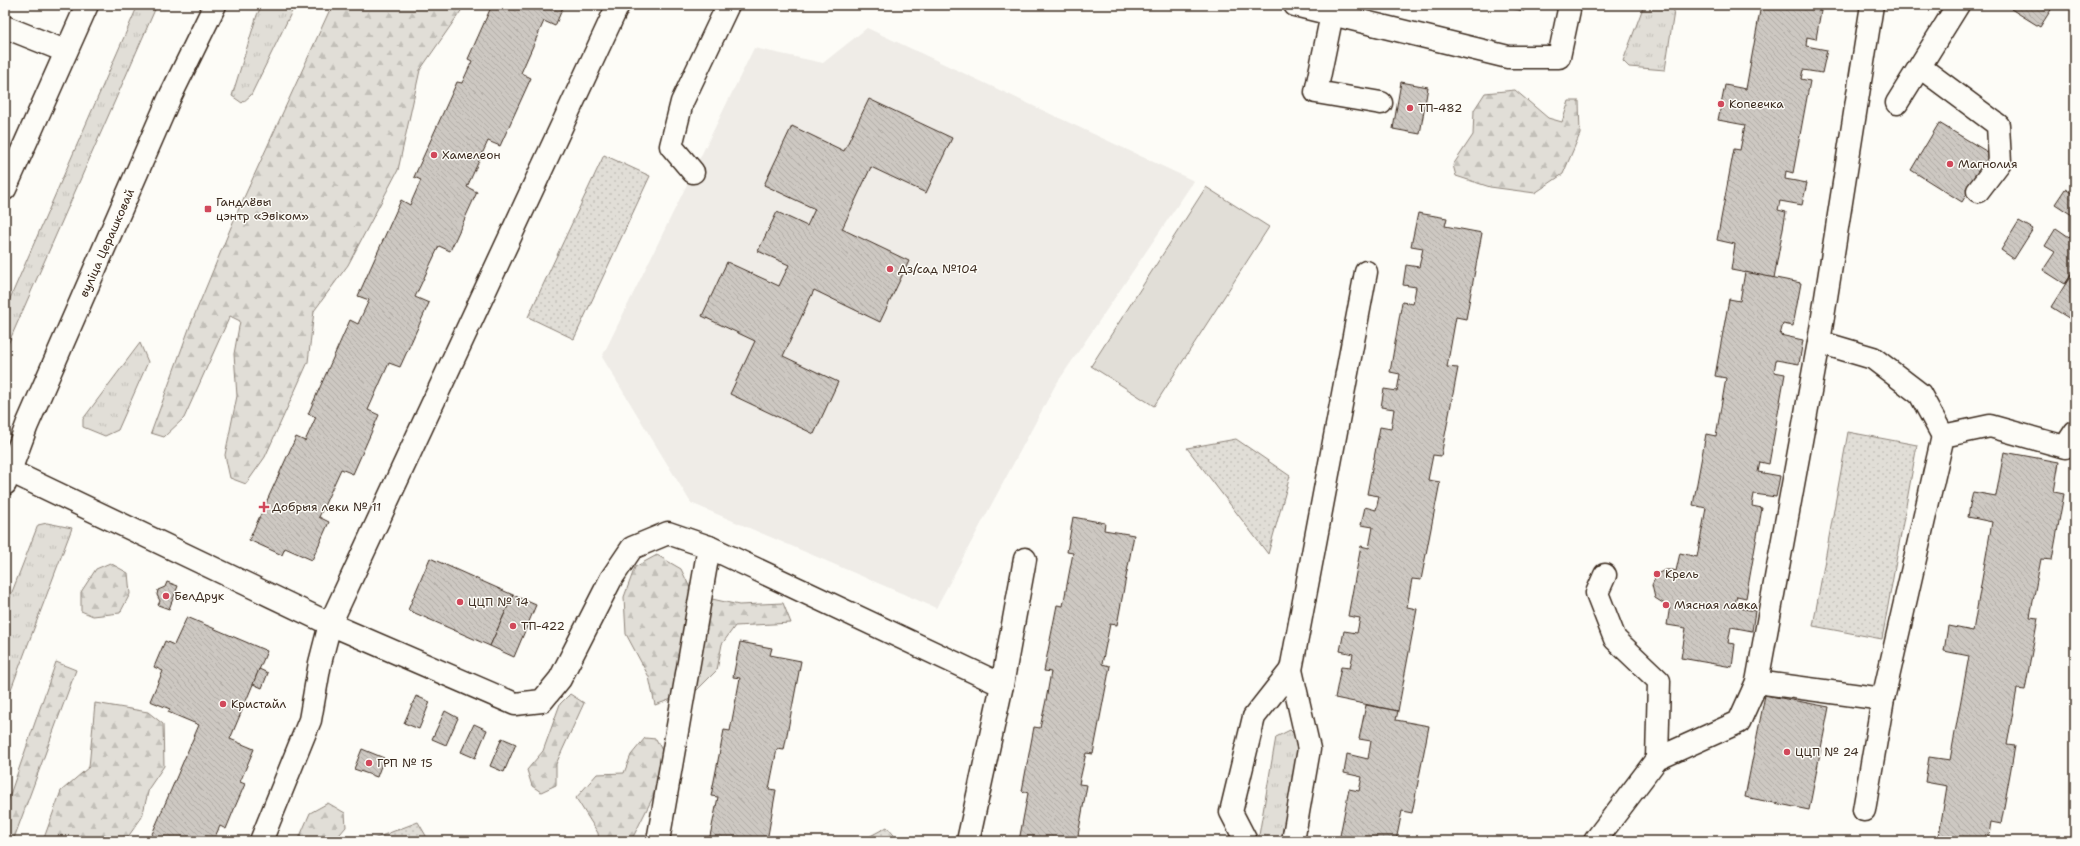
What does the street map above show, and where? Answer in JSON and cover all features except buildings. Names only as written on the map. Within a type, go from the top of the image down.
[{"type":"main road","points":[[5,189],[65,51],[87,5]]},
{"type":"main road","name":"вуліца Церашковай","points":[[8,478],[27,425],[169,99],[215,5]]},
{"type":"main road","points":[[261,841],[310,720],[320,662],[330,624],[618,5]]},
{"type":"main road","points":[[693,172],[671,146],[682,102],[728,5]]},
{"type":"main road","points":[[1295,5],[1508,57],[1559,57],[1570,5]]},
{"type":"main road","points":[[1595,841],[1657,758],[1739,722],[1756,682],[1819,342],[1872,5]]},
{"type":"main road","points":[[1897,104],[1958,5]]},
{"type":"main road","points":[[1332,14],[1316,92],[1381,103]]},
{"type":"main road","points":[[5,27],[65,51]]},
{"type":"main road","points":[[1920,67],[1998,125],[2000,162],[1978,191]]},
{"type":"main road","points":[[1293,841],[1309,749],[1291,670],[1366,272]]},
{"type":"main road","points":[[1819,342],[1873,358],[1914,389],[1920,394],[1943,436],[1883,699],[1864,810]]},
{"type":"main road","points":[[1943,436],[1990,426],[2065,447],[2073,436]]},
{"type":"main road","points":[[8,478],[330,624],[515,704],[542,701],[560,679],[611,579],[632,548],[668,533],[709,546],[1002,685]]},
{"type":"main road","points":[[658,841],[709,546]]},
{"type":"main road","points":[[968,841],[1002,685],[1024,559]]},
{"type":"main road","points":[[1605,575],[1597,593],[1615,639],[1659,681],[1657,758]]},
{"type":"main road","points":[[1246,841],[1231,812],[1254,717],[1291,670]]},
{"type":"main road","points":[[1756,682],[1883,699]]},
{"type":"shaded area","name":"Дз/сад №104","points":[[867,28],[1194,181],[1055,386],[936,608],[691,503],[602,357],[754,48],[823,63]]},
{"type":"green space","points":[[138,5],[157,5],[5,351],[5,310]]},
{"type":"green space","points":[[262,5],[295,5],[251,95],[242,103],[232,96],[257,15]]},
{"type":"green space","points":[[332,5],[465,5],[420,70],[398,170],[348,265],[314,311],[308,362],[265,457],[246,484],[230,478],[225,455],[237,396],[234,354],[240,321],[230,316],[184,418],[164,437],[151,433],[190,326],[236,215]]},
{"type":"green space","points":[[1644,5],[1675,5],[1665,70],[1629,67],[1623,61]]},
{"type":"green space","points":[[1515,90],[1548,118],[1562,122],[1569,101],[1579,101],[1580,134],[1563,174],[1535,193],[1490,187],[1456,176],[1453,165],[1473,135],[1474,110],[1485,93]]},
{"type":"green space","points":[[604,155],[650,176],[574,339],[528,317]]},
{"type":"green space","points":[[1206,187],[1269,227],[1154,406],[1091,366]]},
{"type":"green space","points":[[140,343],[148,362],[118,430],[105,436],[83,427],[83,419]]},
{"type":"green space","points":[[1848,432],[1917,445],[1882,639],[1813,626]]},
{"type":"green space","points":[[1236,439],[1290,476],[1268,554],[1187,448]]},
{"type":"green space","points":[[47,523],[72,528],[5,705],[5,610],[38,525]]},
{"type":"green space","points":[[657,555],[681,569],[692,592],[712,599],[739,605],[783,603],[791,623],[735,626],[722,644],[717,670],[697,690],[655,705],[649,677],[626,634],[624,597],[635,567]]},
{"type":"green space","points":[[110,563],[128,573],[130,594],[120,613],[93,616],[81,611],[81,592],[96,569]]},
{"type":"green space","points":[[56,662],[76,670],[13,841],[5,841],[5,809]]},
{"type":"green space","points":[[570,694],[584,703],[556,764],[556,785],[541,792],[532,786],[527,770],[543,751],[560,704]]},
{"type":"green space","points":[[95,703],[148,712],[163,724],[164,766],[149,788],[142,817],[125,841],[45,841],[44,838],[61,791],[89,767]]},
{"type":"green space","points":[[1290,730],[1302,742],[1286,841],[1258,841],[1276,737]]},
{"type":"green space","points":[[645,738],[656,739],[666,758],[654,795],[631,841],[599,841],[598,833],[576,798],[597,774],[624,773],[631,755]]},
{"type":"green space","points":[[328,803],[345,813],[346,827],[334,841],[298,841],[310,813]]},
{"type":"green space","points":[[418,822],[429,841],[368,841]]},
{"type":"green space","points":[[887,827],[899,841],[861,841]]},
{"type":"place","name":"Копеечка","points":[[1721,104]]},
{"type":"place","name":"ТП-482","points":[[1410,108]]},
{"type":"place","name":"Хамелеон","points":[[434,155]]},
{"type":"place","name":"Магнолия","points":[[1950,164]]},
{"type":"place","name":"Гандлёвы цэнтр «Эвіком»","points":[[208,209]]},
{"type":"place","name":"Дз/сад №104","points":[[890,269]]},
{"type":"place","name":"Добрыя леки № 11","points":[[264,507]]},
{"type":"place","name":"Крель","points":[[1657,574]]},
{"type":"place","name":"БелДрук","points":[[166,596]]},
{"type":"place","name":"ЦЦП № 14","points":[[460,602]]},
{"type":"place","name":"Мясная лавка","points":[[1666,605]]},
{"type":"place","name":"ТП-422","points":[[513,626]]},
{"type":"place","name":"Кристайл","points":[[223,704]]},
{"type":"place","name":"ЦЦП № 24","points":[[1787,752]]},
{"type":"place","name":"ГРП № 15","points":[[369,763]]}]
